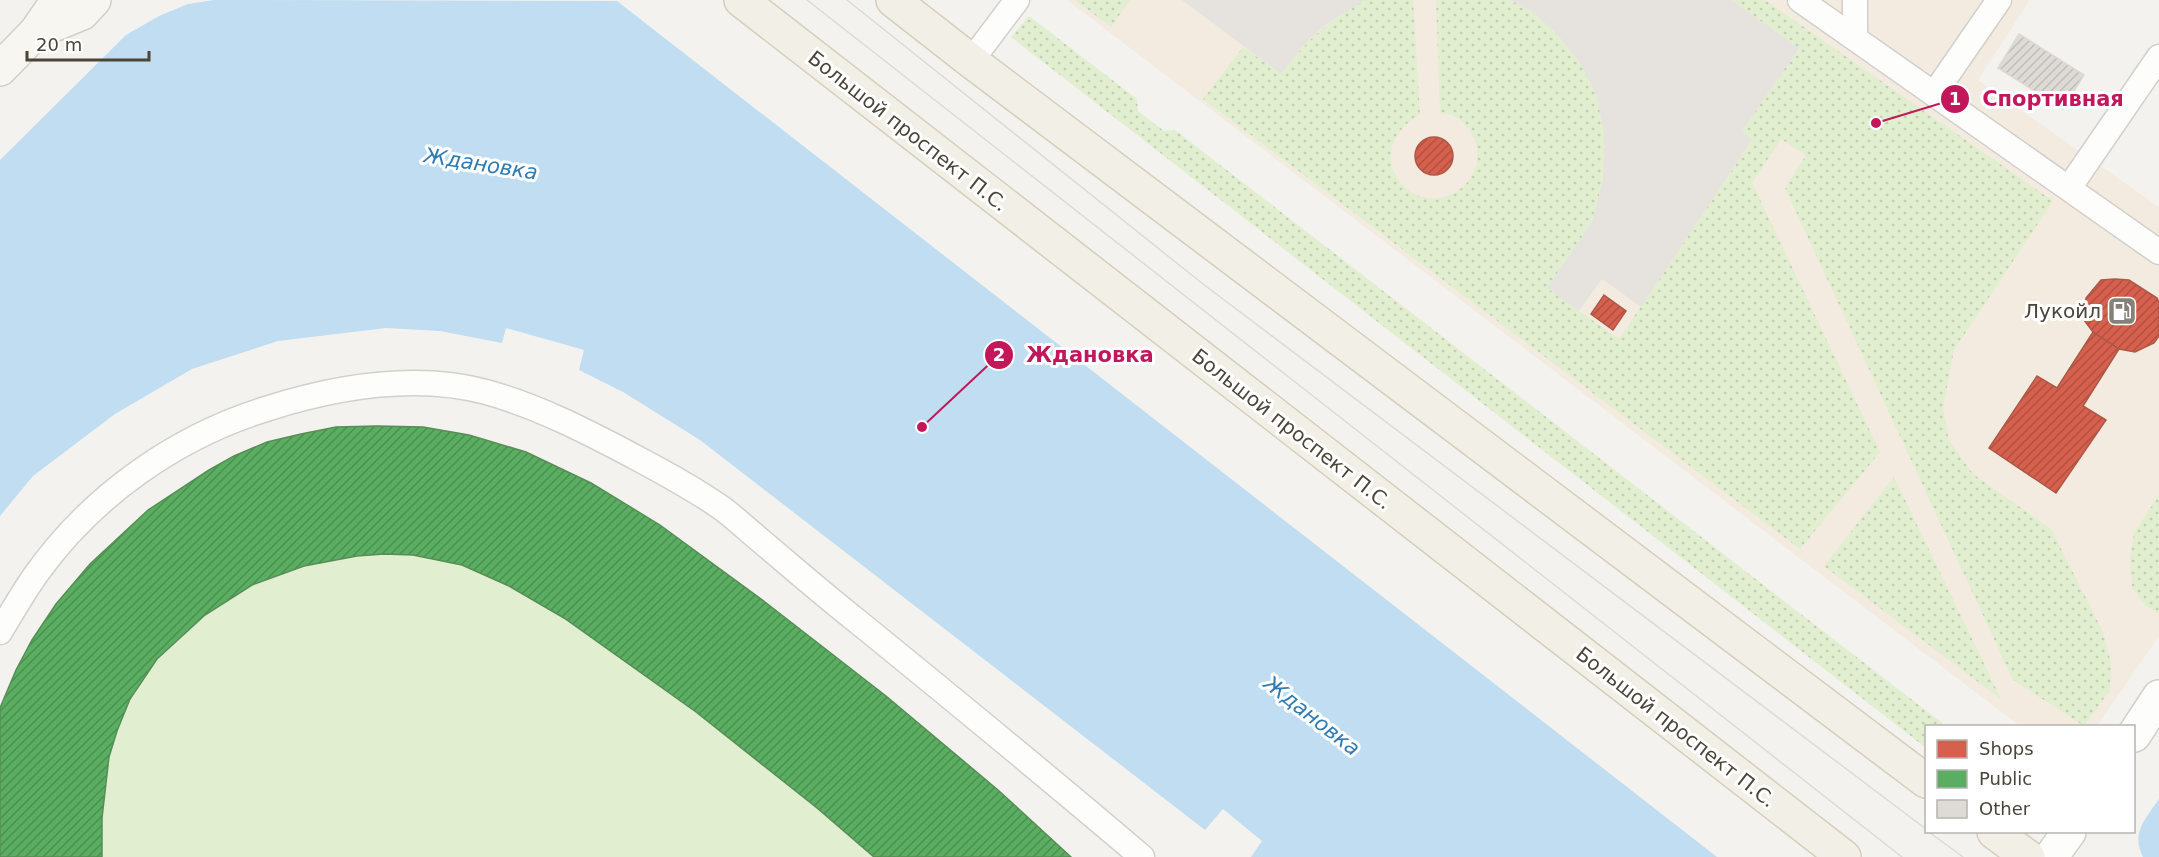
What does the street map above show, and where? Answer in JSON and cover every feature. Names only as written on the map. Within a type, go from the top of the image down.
[{"type":"main road","points":[[0,69],[36,32],[58,0]]},
{"type":"main road","points":[[36,32],[82,13],[94,0]]},
{"type":"main road","name":"Большой проспект П.С.","points":[[741,0],[1844,857]]},
{"type":"main road","points":[[893,0],[1925,780]]},
{"type":"main road","points":[[1997,833],[2028,857]]},
{"type":"street","points":[[2135,732],[2159,697]]},
{"type":"street","points":[[2051,857],[2068,833]]},
{"type":"lane","points":[[971,61],[1017,0]]},
{"type":"lane","points":[[1800,0],[2159,252]]},
{"type":"lane","points":[[1855,38],[1856,0]]},
{"type":"lane","points":[[1934,94],[1999,0]]},
{"type":"lane","points":[[2069,188],[2159,57]]},
{"type":"lane","points":[[0,632],[38,572],[93,509],[127,480],[144,469],[231,420],[310,395],[371,386],[422,383],[484,392],[549,415],[608,443],[661,471],[723,509],[1142,857]]},
{"type":"shaded area","points":[[1067,0],[2030,0],[1978,80],[2159,207],[2159,636],[2098,725],[2019,725]]},
{"type":"shaded area","points":[[1182,0],[1365,0],[1325,25],[1303,46],[1281,74]]},
{"type":"shaded area","points":[[1510,0],[1731,0],[1799,48],[1742,131],[1752,140],[1641,307],[1602,279],[1579,311],[1547,288],[1592,222],[1603,180],[1604,135],[1597,96],[1580,63],[1556,33],[1531,11]]},
{"type":"green space","points":[[1075,0],[1130,0],[1111,27]]},
{"type":"green space","points":[[1365,0],[1413,0],[1420,114],[1401,130],[1392,148],[1392,165],[1399,181],[1411,192],[1427,198],[1446,197],[1464,186],[1473,173],[1477,158],[1476,144],[1467,127],[1457,118],[1440,113],[1436,0],[1510,0],[1531,11],[1556,33],[1580,63],[1597,96],[1604,135],[1603,180],[1592,222],[1547,288],[1619,339],[1752,140],[1741,132],[1798,48],[1731,0],[1765,0],[2053,201],[1954,350],[1943,408],[1949,441],[1973,474],[2051,529],[2103,632],[2111,663],[2110,690],[2085,725],[2013,680],[1785,188],[1806,155],[1781,139],[1752,183],[1880,452],[1800,549],[1203,99],[1243,47],[1281,74],[1318,32]]},
{"type":"green space","points":[[1029,16],[1137,99],[1138,111],[1164,131],[1175,130],[1945,725],[1925,725],[1925,747],[1011,37]]},
{"type":"green space","points":[[377,426],[454,432],[491,440],[557,466],[614,497],[694,550],[872,685],[953,752],[1071,857],[0,857],[0,708],[32,640],[56,604],[90,564],[148,510],[234,456],[301,434],[336,427]]},
{"type":"green space","points":[[1894,477],[2001,699],[1824,566]]},
{"type":"green space","points":[[2159,495],[2159,613],[2146,606],[2132,588],[2130,561],[2134,533]]},
{"type":"water","name":"Ждановка","points":[[214,0],[617,1],[1717,857],[1251,857],[1262,841],[1223,809],[1205,830],[700,440],[623,392],[579,370],[584,350],[506,328],[502,343],[440,331],[386,328],[278,341],[192,369],[115,414],[33,476],[0,516],[0,160],[126,35],[159,16],[188,4]]},
{"type":"water","points":[[2159,799],[2159,857],[2143,857],[2138,840],[2139,833],[2141,826]]},
{"type":"building: Shops","points":[[1434,137],[1448,142],[1453,156],[1448,170],[1434,175],[1420,170],[1415,156],[1420,142]]},
{"type":"building: Shops","name":"Лукойл","points":[[2101,280],[2129,280],[2157,298],[2159,302],[2159,336],[2154,343],[2135,352],[2119,349],[2105,342],[2084,320],[2086,298]]},
{"type":"building: Shops","points":[[1604,295],[1626,311],[1613,330],[1591,314]]},
{"type":"building: Shops","points":[[2093,332],[2119,349],[2083,406],[2106,420],[2056,493],[1989,448],[2037,376],[2057,388]]},
{"type":"building: Public","points":[[336,427],[423,427],[469,435],[526,452],[591,483],[660,525],[765,602],[886,696],[998,790],[1071,857],[874,857],[817,808],[696,712],[564,618],[509,586],[462,565],[413,555],[384,554],[357,556],[304,566],[252,585],[205,615],[157,659],[130,699],[109,757],[102,818],[102,857],[0,857],[0,708],[32,640],[56,604],[90,564],[148,510],[234,456],[267,442],[301,434]]},
{"type":"building: Other","points":[[2019,34],[2084,75],[2063,109],[1998,68]]},
{"type":"tram line","points":[[807,0],[1902,857]]},
{"type":"tram line","points":[[847,0],[1203,284],[1925,828]]},
{"type":"tram line","points":[[1930,833],[1963,857]]},
{"type":"place","name":"Спортивная","points":[[1876,123]]},
{"type":"place","name":"Лукойл","points":[[2122,311]]},
{"type":"place","name":"Ждановка","points":[[922,427]]}]
